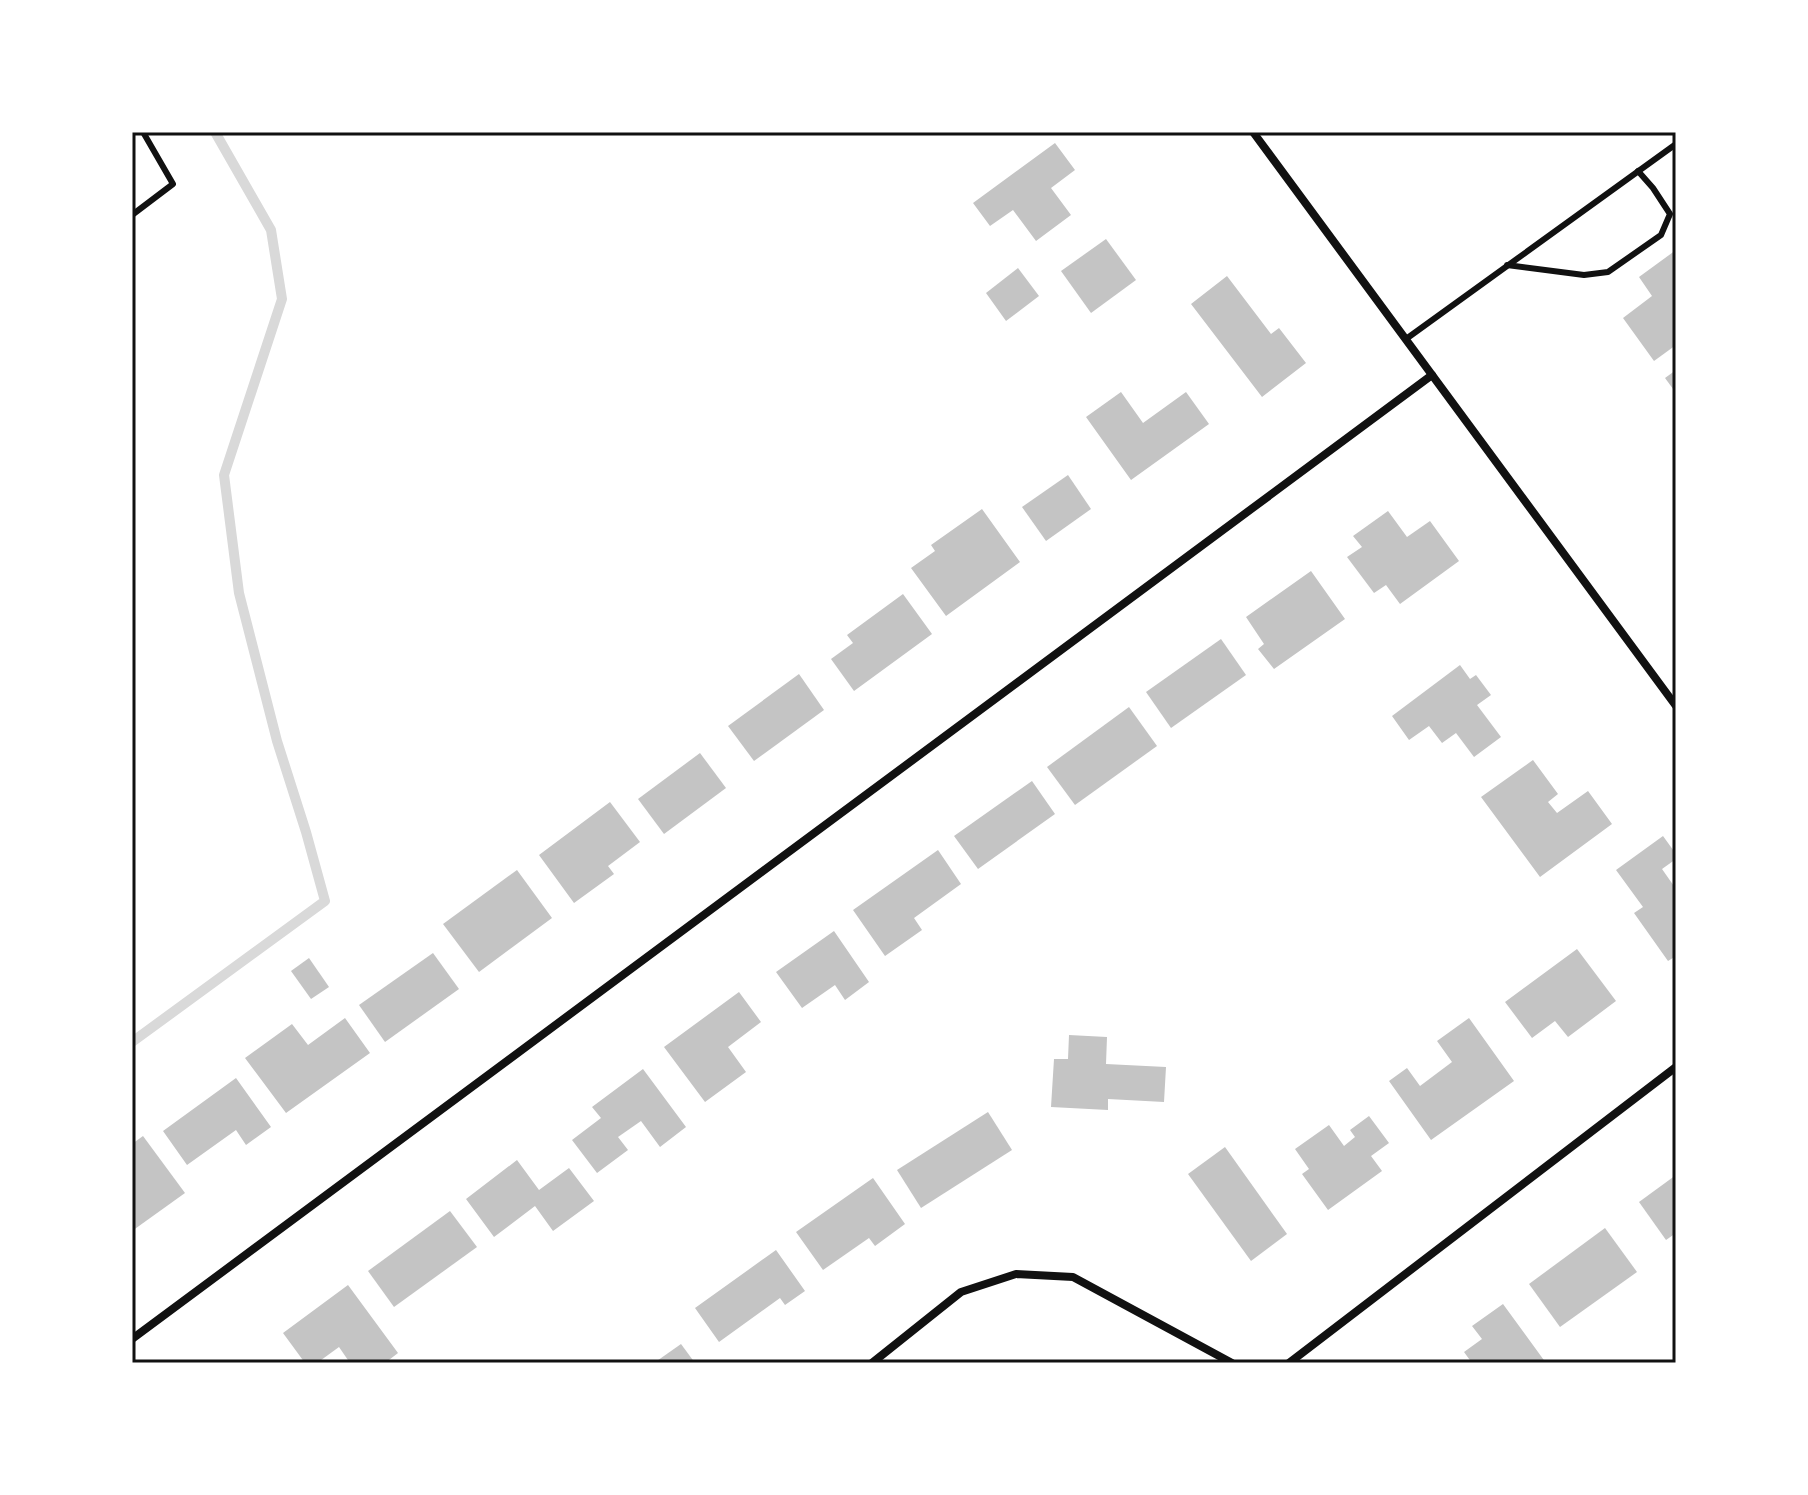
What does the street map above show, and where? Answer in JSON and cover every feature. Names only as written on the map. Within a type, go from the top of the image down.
[{"type":"street","points":[[1253,132],[1676,706]]},
{"type":"street","points":[[132,1339],[1432,375]]},
{"type":"street","points":[[1289,1363],[1676,1067]]},
{"type":"street","points":[[872,1363],[961,1292],[1016,1274],[1073,1277],[1232,1363]]},
{"type":"lane","points":[[132,215],[173,184],[143,132]]},
{"type":"lane","points":[[1406,339],[1676,144]]},
{"type":"lane","points":[[1507,265],[1584,275],[1608,272],[1634,256],[1661,235],[1670,214],[1638,171]]},
{"type":"building","points":[[1055,143],[1075,170],[1051,188],[1071,215],[1036,241],[1013,210],[990,226],[973,203]]},
{"type":"building","points":[[1106,239],[1136,280],[1091,313],[1061,271]]},
{"type":"building","points":[[1676,250],[1676,345],[1654,361],[1623,318],[1652,296],[1639,277]]},
{"type":"building","points":[[1018,268],[1039,296],[1006,321],[986,293]]},
{"type":"building","points":[[1227,276],[1271,334],[1279,328],[1306,363],[1262,397],[1191,304]]},
{"type":"building","points":[[1676,370],[1676,393],[1665,378]]},
{"type":"building","points":[[1121,392],[1143,423],[1186,392],[1209,424],[1131,480],[1086,417]]},
{"type":"building","points":[[1068,475],[1091,509],[1046,541],[1022,507]]},
{"type":"building","points":[[982,509],[1020,562],[946,616],[911,568],[935,551],[931,545]]},
{"type":"building","points":[[1388,511],[1407,537],[1430,521],[1459,561],[1400,604],[1386,585],[1374,593],[1347,557],[1362,547],[1353,536]]},
{"type":"building","points":[[1311,571],[1345,619],[1274,669],[1258,649],[1264,644],[1246,617]]},
{"type":"building","points":[[903,594],[932,634],[854,691],[831,659],[853,643],[847,635]]},
{"type":"building","points":[[1221,639],[1246,675],[1171,728],[1146,692]]},
{"type":"building","points":[[1460,665],[1470,679],[1476,675],[1491,695],[1477,705],[1501,737],[1474,757],[1456,733],[1442,743],[1429,726],[1409,740],[1392,716]]},
{"type":"building","points":[[799,674],[824,710],[754,761],[728,726]]},
{"type":"building","points":[[1129,707],[1157,746],[1075,805],[1047,767]]},
{"type":"building","points":[[700,753],[726,788],[664,834],[638,799]]},
{"type":"building","points":[[1533,760],[1558,794],[1548,802],[1557,813],[1588,791],[1612,824],[1540,877],[1481,797]]},
{"type":"building","points":[[1032,781],[1055,814],[978,869],[954,836]]},
{"type":"building","points":[[610,802],[640,842],[608,866],[614,874],[574,903],[539,855]]},
{"type":"building","points":[[1663,836],[1676,854],[1676,859],[1662,869],[1676,889],[1676,956],[1668,961],[1634,913],[1643,907],[1616,870]]},
{"type":"building","points":[[938,850],[961,884],[914,918],[922,930],[885,956],[853,910]]},
{"type":"building","points":[[517,870],[552,918],[479,972],[443,924]]},
{"type":"building","points":[[834,931],[869,982],[845,1000],[835,985],[802,1008],[776,972]]},
{"type":"building","points":[[1577,949],[1616,1001],[1568,1037],[1555,1021],[1532,1038],[1505,1002]]},
{"type":"building","points":[[433,953],[459,989],[385,1042],[359,1005]]},
{"type":"building","points":[[309,958],[329,987],[311,999],[291,971]]},
{"type":"building","points":[[739,992],[761,1022],[728,1047],[746,1072],[705,1102],[664,1047]]},
{"type":"building","points":[[345,1018],[370,1053],[286,1113],[245,1058],[292,1024],[308,1045]]},
{"type":"building","points":[[1469,1018],[1514,1081],[1431,1140],[1389,1081],[1407,1068],[1420,1086],[1452,1062],[1437,1041]]},
{"type":"building","points":[[1069,1035],[1107,1037],[1106,1064],[1166,1067],[1164,1102],[1108,1099],[1108,1110],[1051,1107],[1054,1059],[1068,1059]]},
{"type":"building","points":[[643,1069],[686,1127],[660,1147],[641,1121],[618,1137],[628,1150],[597,1173],[572,1140],[601,1118],[592,1107]]},
{"type":"building","points":[[236,1078],[271,1127],[246,1145],[236,1130],[187,1165],[163,1131]]},
{"type":"building","points":[[988,1112],[1012,1150],[921,1208],[897,1170]]},
{"type":"building","points":[[1369,1116],[1389,1143],[1371,1156],[1382,1171],[1328,1210],[1302,1174],[1309,1169],[1295,1149],[1329,1125],[1344,1146],[1355,1137],[1350,1130]]},
{"type":"building","points":[[143,1136],[185,1193],[132,1231],[132,1144]]},
{"type":"building","points":[[1225,1147],[1287,1234],[1251,1261],[1188,1174]]},
{"type":"building","points":[[517,1160],[539,1190],[569,1168],[594,1201],[553,1231],[535,1206],[494,1237],[466,1199]]},
{"type":"building","points":[[1676,1175],[1676,1233],[1666,1240],[1639,1202]]},
{"type":"building","points":[[873,1178],[905,1224],[875,1246],[869,1238],[823,1270],[796,1232]]},
{"type":"building","points":[[450,1211],[477,1247],[394,1307],[368,1271]]},
{"type":"building","points":[[1605,1228],[1637,1272],[1560,1327],[1529,1284]]},
{"type":"building","points":[[776,1250],[805,1291],[785,1305],[780,1298],[719,1342],[695,1308]]},
{"type":"building","points":[[348,1285],[398,1353],[385,1363],[350,1363],[339,1347],[317,1363],[305,1363],[283,1333]]},
{"type":"building","points":[[1503,1304],[1546,1363],[1472,1363],[1464,1352],[1482,1339],[1472,1326]]},
{"type":"building","points":[[681,1344],[695,1363],[654,1363]]},
{"type":"waterway","points":[[132,1042],[325,901],[277,741],[239,593],[224,475],[282,299],[271,230],[215,132]]}]
